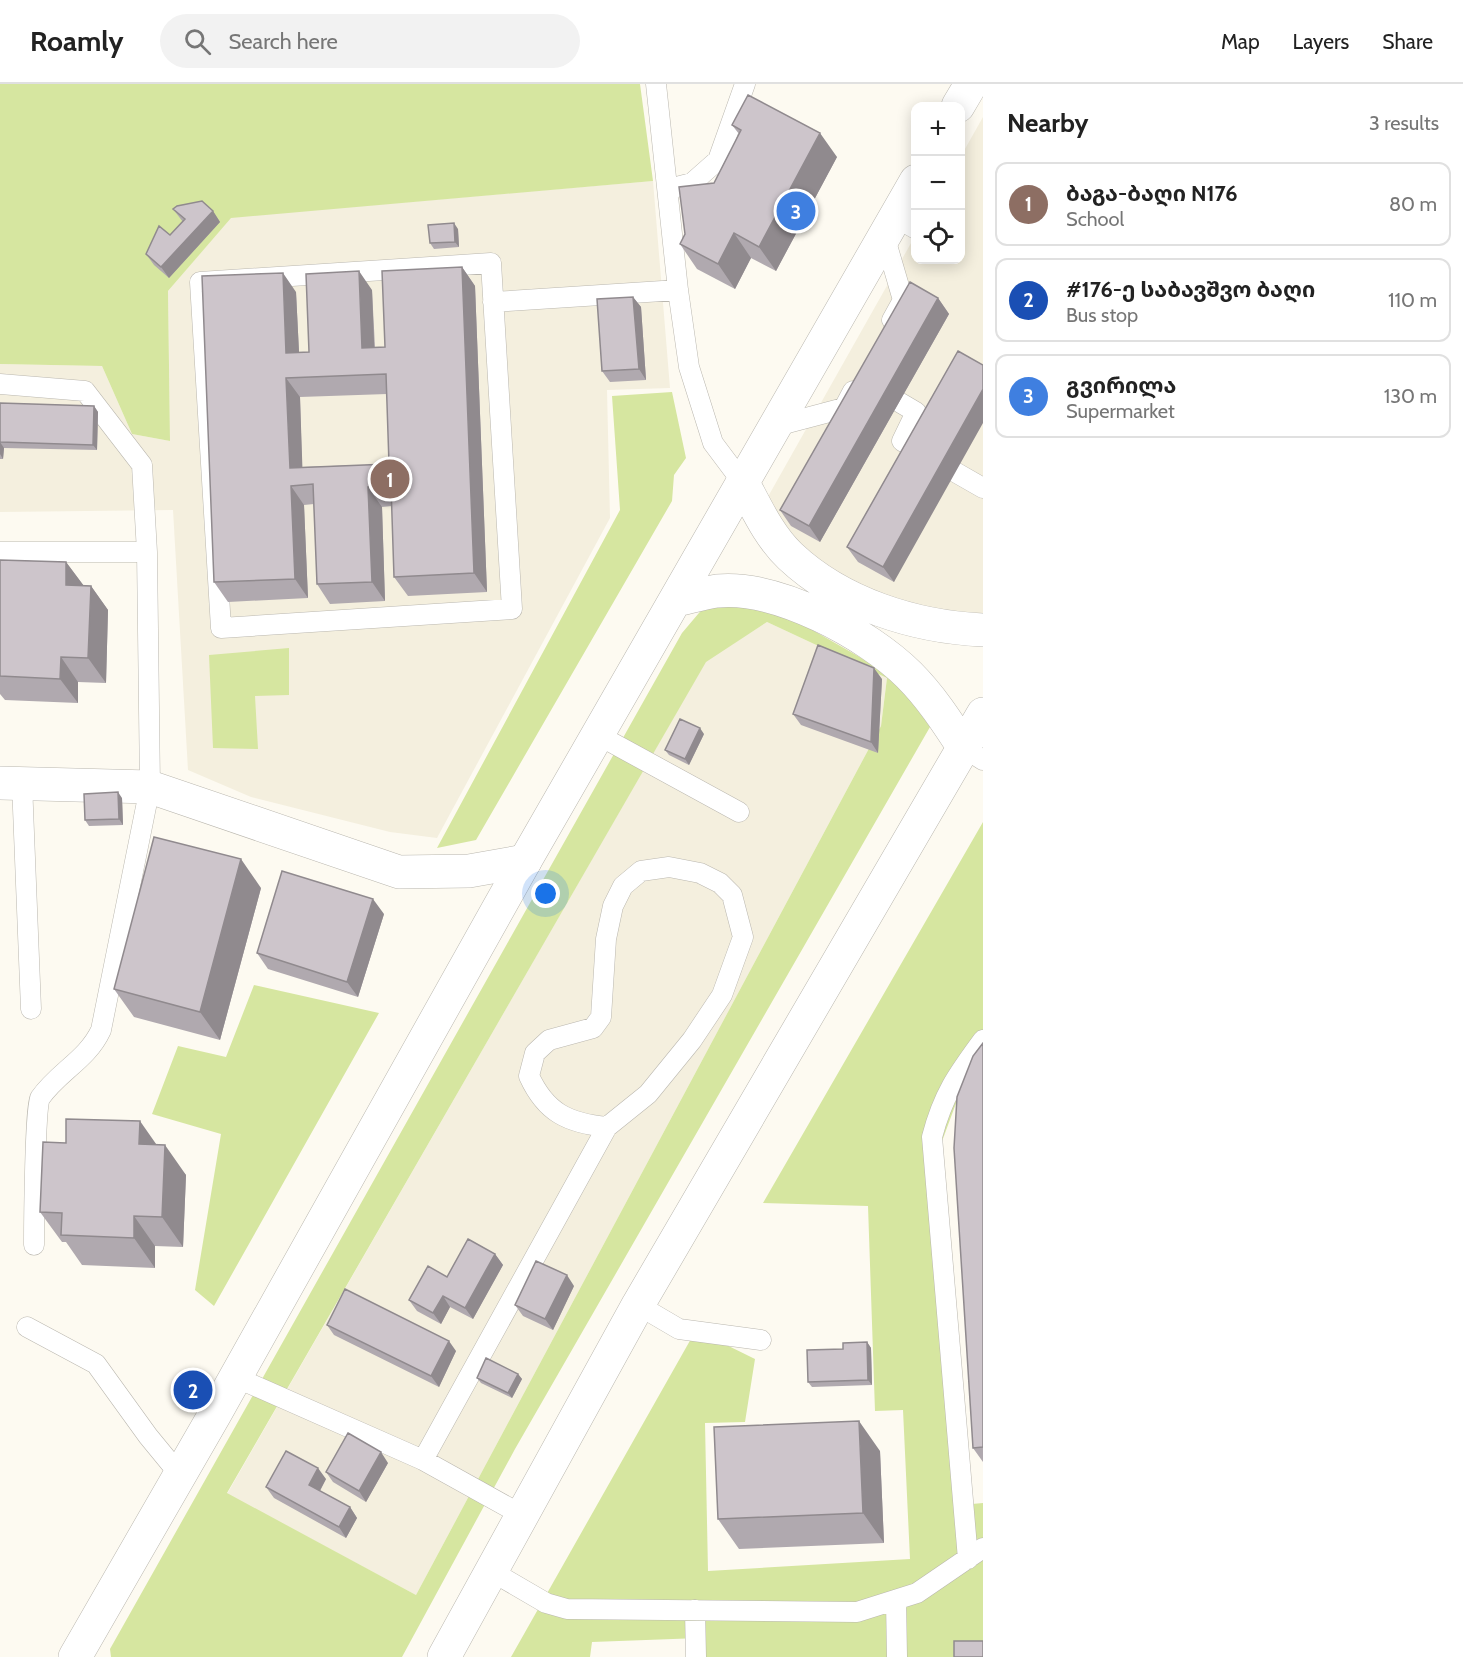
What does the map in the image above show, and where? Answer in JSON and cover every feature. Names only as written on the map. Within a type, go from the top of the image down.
[{"type":"main road","points":[[960,102],[971,84]]},
{"type":"main road","points":[[75,1657],[180,1475],[525,861],[776,426],[898,227],[911,192]]},
{"type":"main road","points":[[743,483],[766,527],[790,556],[819,579],[889,614],[918,621],[983,630]]},
{"type":"main road","points":[[677,600],[718,591],[761,596],[798,606],[839,625],[880,650],[908,674],[932,700],[974,754]]},
{"type":"main road","points":[[444,1657],[638,1305],[974,754],[983,714]]},
{"type":"main road","points":[[11,783],[150,787],[399,872],[469,871],[525,861]]},
{"type":"main road","points":[[92,1657],[94,1623]]},
{"type":"lane","points":[[656,84],[678,290],[689,367],[713,443],[743,483]]},
{"type":"lane","points":[[669,189],[692,183],[718,160],[745,84]]},
{"type":"lane","points":[[882,340],[903,300],[898,227]]},
{"type":"lane","points":[[491,263],[494,302],[512,609],[221,628],[200,282],[491,263]]},
{"type":"lane","points":[[494,302],[678,290]]},
{"type":"lane","points":[[776,426],[844,408],[866,382]]},
{"type":"lane","points":[[0,384],[85,391],[142,465],[147,552],[150,787],[101,1029],[92,1048],[56,1079],[38,1100],[34,1245]]},
{"type":"lane","points":[[899,402],[916,412],[902,441],[920,452]]},
{"type":"lane","points":[[956,472],[983,488]]},
{"type":"lane","points":[[0,552],[147,552]]},
{"type":"lane","points":[[598,735],[739,812]]},
{"type":"lane","points":[[11,783],[31,1009]]},
{"type":"lane","points":[[423,1460],[607,1127],[648,1094],[692,1040],[722,995],[743,937],[732,895],[720,883],[700,873],[669,867],[641,871],[623,886],[613,906],[606,939],[607,964],[601,1017],[592,1028],[549,1040],[535,1053],[529,1076],[537,1095],[550,1110],[590,1125],[607,1127]]},
{"type":"lane","points":[[491,1570],[546,1603],[567,1609],[857,1612],[917,1593],[976,1553],[932,1137],[940,1104],[956,1076],[983,1040]]},
{"type":"lane","points":[[638,1305],[679,1329],[761,1340]]},
{"type":"lane","points":[[27,1327],[96,1364],[148,1436],[180,1475]]},
{"type":"lane","points":[[235,1377],[423,1460],[522,1515]]},
{"type":"lane","points":[[896,1600],[897,1657]]},
{"type":"lane","points":[[695,1610],[696,1657]]},
{"type":"shaded area","points":[[983,117],[983,616],[924,612],[867,590],[816,562],[765,502],[911,243],[911,264],[965,264],[965,149]]},
{"type":"shaded area","points":[[653,181],[670,388],[607,390],[610,518],[437,838],[390,832],[251,797],[188,770],[173,510],[0,512],[0,364],[102,366],[132,434],[170,441],[168,291],[231,217]]},
{"type":"shaded area","points":[[767,622],[887,678],[881,726],[416,1595],[227,1494],[706,661]]},
{"type":"green space","points":[[0,84],[640,84],[653,181],[231,218],[168,291],[170,441],[132,434],[102,366],[0,364]]},
{"type":"green space","points":[[672,392],[686,458],[674,475],[672,501],[476,840],[437,848],[620,510],[612,396]]},
{"type":"green space","points":[[736,602],[788,616],[877,667],[904,687],[930,727],[515,1449],[402,1657],[111,1657],[110,1649],[682,633],[704,607]],"holes":[[[767,622],[887,678],[881,726],[416,1595],[227,1493],[706,662]]]},
{"type":"green space","points":[[289,648],[289,695],[255,696],[258,749],[213,748],[209,655]]},
{"type":"green space","points":[[983,822],[983,1064],[962,1087],[941,1144],[972,1504],[983,1503],[983,1657],[701,1657],[700,1638],[592,1642],[590,1657],[511,1657],[696,1330],[755,1359],[745,1422],[705,1423],[708,1571],[910,1559],[903,1410],[875,1411],[868,1206],[763,1203]]},
{"type":"green space","points":[[254,985],[379,1013],[214,1306],[195,1290],[221,1134],[152,1114],[178,1046],[226,1057]]},
{"type":"building","points":[[748,95],[820,133],[759,247],[734,233],[718,264],[680,244],[685,234],[679,187],[714,183],[741,130],[732,125]]},
{"type":"building","points":[[202,201],[213,211],[161,267],[146,254],[159,226],[170,235],[185,219],[173,209],[177,206]]},
{"type":"building","points":[[454,223],[455,242],[430,243],[428,225]]},
{"type":"building","points":[[462,267],[474,573],[394,577],[391,486],[368,487],[372,582],[317,584],[313,484],[291,486],[295,579],[214,582],[202,276],[283,273],[286,353],[309,352],[306,274],[359,271],[362,348],[385,347],[382,271]],"holes":[[[386,374],[389,464],[290,468],[286,378]]]},
{"type":"building","points":[[910,282],[938,298],[809,526],[780,510]]},
{"type":"building","points":[[633,297],[639,369],[602,371],[597,299]]},
{"type":"building","points":[[958,351],[983,365],[983,389],[883,567],[847,547]]},
{"type":"building","points":[[0,403],[94,406],[93,445],[0,442]]},
{"type":"building","points":[[0,560],[66,562],[66,585],[91,586],[88,658],[61,657],[60,679],[0,676]]},
{"type":"building","points":[[818,645],[874,668],[871,742],[793,714]]},
{"type":"building","points":[[680,719],[700,728],[685,759],[665,750]]},
{"type":"building","points":[[118,792],[119,819],[85,820],[84,794]]},
{"type":"building","points":[[154,837],[241,859],[200,1012],[114,989]]},
{"type":"building","points":[[282,871],[373,899],[347,982],[257,953]]},
{"type":"building","points":[[983,1043],[983,1447],[973,1448],[954,1148],[957,1097],[973,1056]]},
{"type":"building","points":[[66,1119],[140,1121],[139,1144],[165,1145],[162,1217],[134,1216],[134,1238],[61,1235],[62,1213],[40,1212],[43,1142],[66,1143]]},
{"type":"building","points":[[468,1239],[495,1254],[465,1308],[443,1296],[433,1313],[409,1300],[428,1266],[447,1277]]},
{"type":"building","points":[[536,1261],[567,1275],[545,1319],[515,1305]]},
{"type":"building","points":[[345,1289],[449,1341],[431,1376],[327,1325]]},
{"type":"building","points":[[867,1342],[868,1380],[808,1382],[807,1350],[843,1349],[843,1343]]},
{"type":"building","points":[[486,1358],[518,1374],[508,1393],[477,1378]]},
{"type":"building","points":[[859,1421],[863,1513],[718,1519],[714,1427]]},
{"type":"building","points":[[348,1433],[381,1452],[359,1491],[326,1472]]},
{"type":"building","points":[[286,1451],[318,1468],[309,1485],[350,1507],[339,1527],[266,1487]]},
{"type":"building","points":[[954,1641],[983,1641],[983,1657],[954,1657]]},
{"type":"place","name":"გვირილა","points":[[796,211]]},
{"type":"place","name":"ბაგა-ბაღი N176","points":[[390,479]]},
{"type":"place","name":"#176-ე საბავშვო ბაღი","points":[[193,1390]]}]
